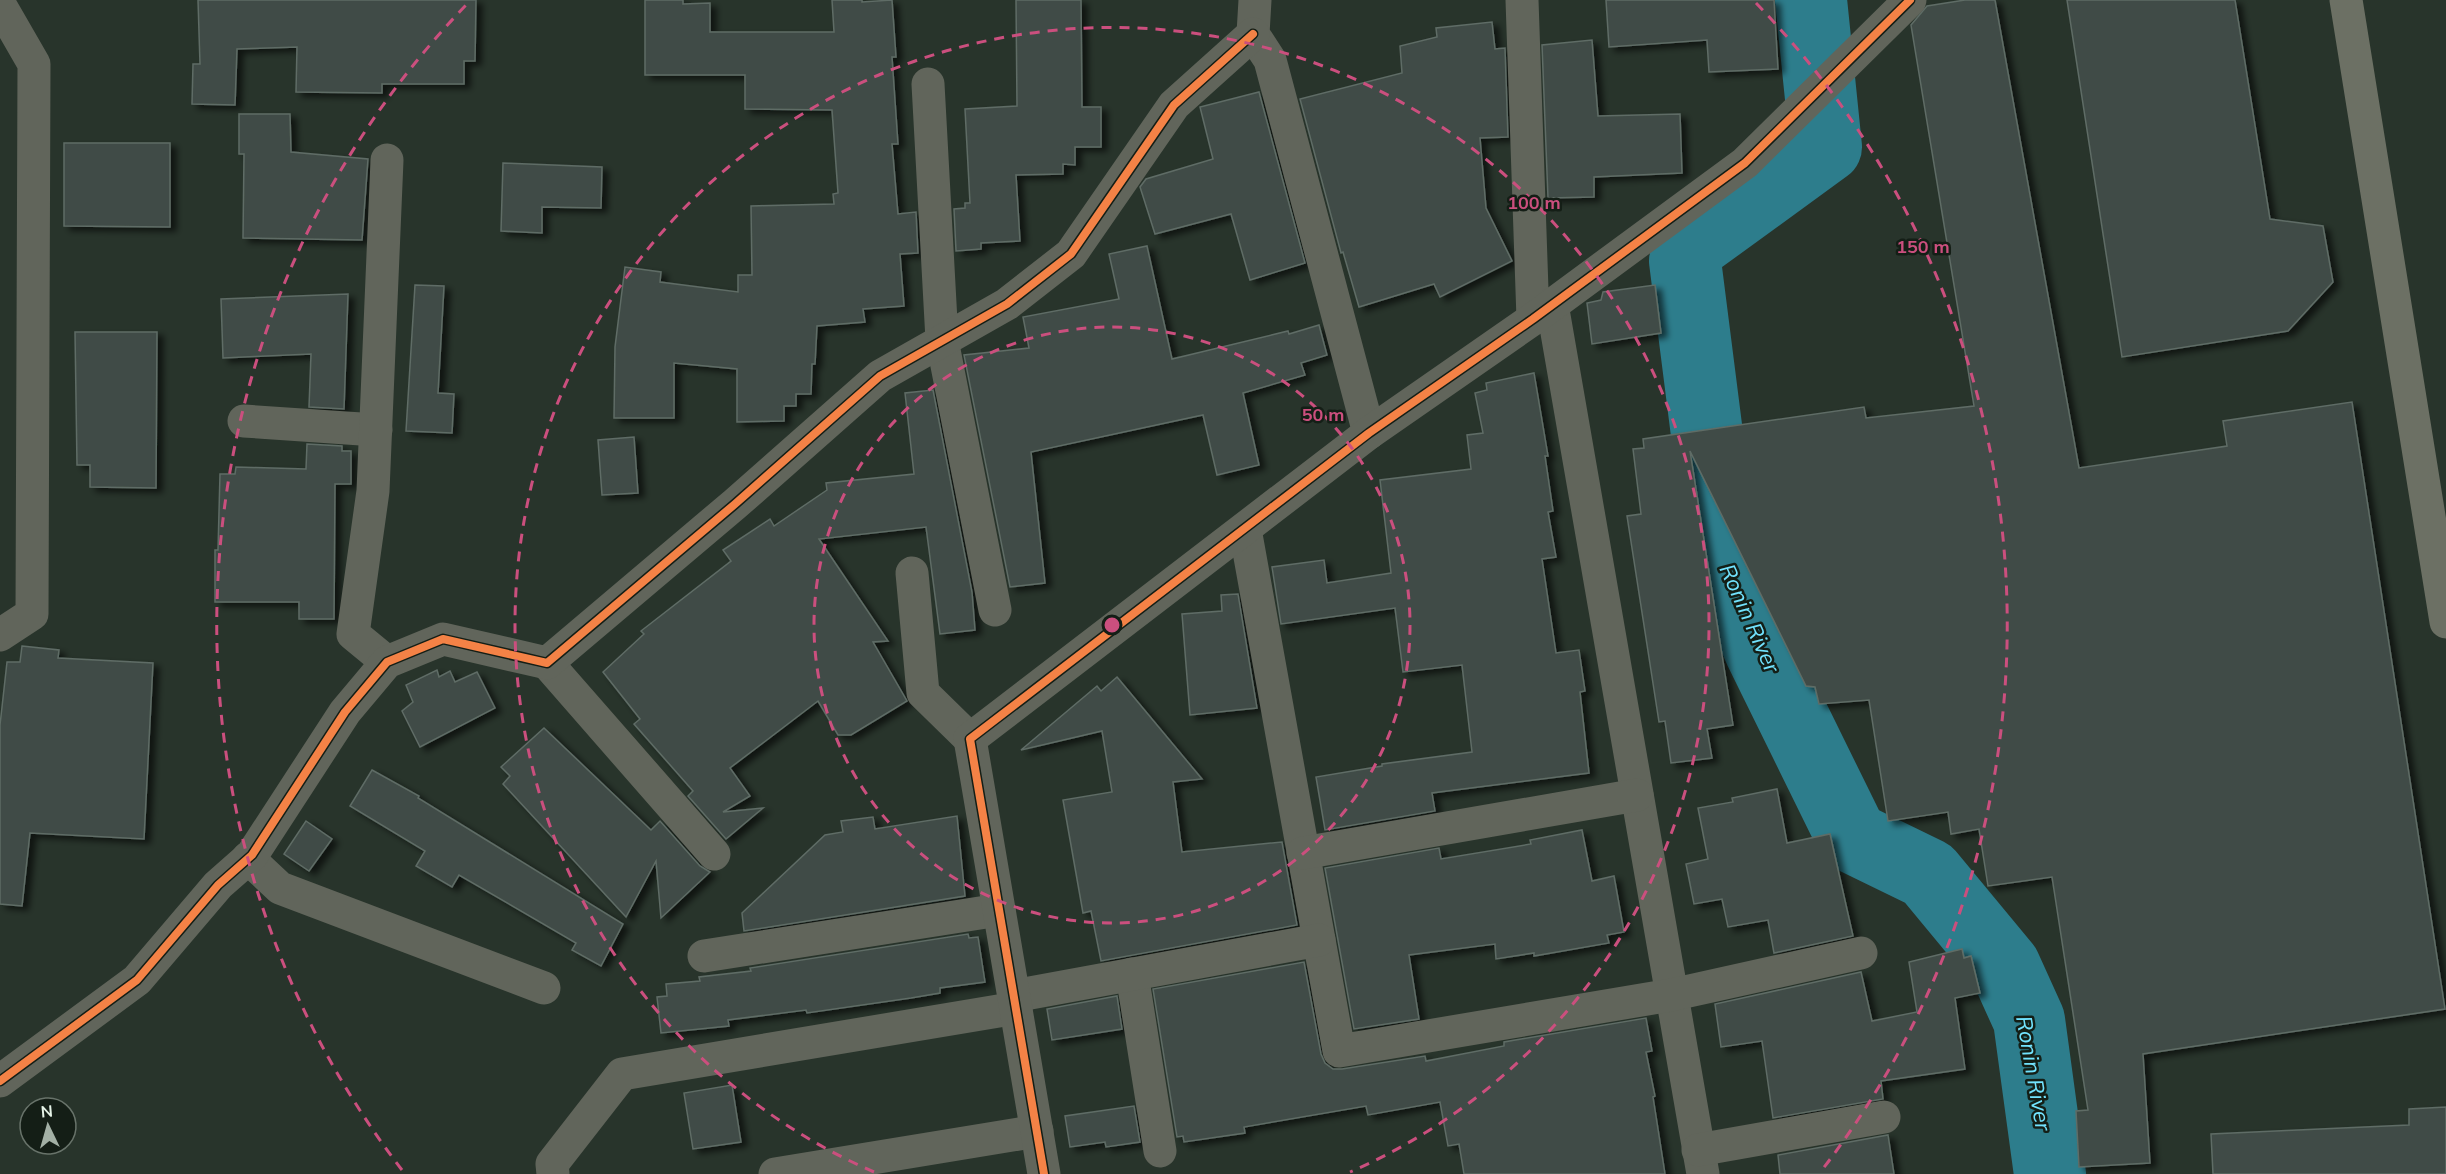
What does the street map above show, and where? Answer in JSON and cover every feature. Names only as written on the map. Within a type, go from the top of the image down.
[{"type":"street","points":[[1264,0],[1255,0],[1253,34],[1270,60],[1369,433]]},
{"type":"street","points":[[1521,0],[1542,311],[1637,795],[1700,1162],[1884,1117]]},
{"type":"street","points":[[970,739],[1369,433],[1542,311],[1745,163],[1911,0]]},
{"type":"street","points":[[2346,0],[2446,622]]},
{"type":"street","points":[[0,5],[34,64],[32,614],[0,635]]},
{"type":"street","points":[[547,663],[735,504],[880,376],[1007,304],[1071,254],[1174,105],[1253,34]]},
{"type":"street","points":[[928,84],[942,340],[995,610]]},
{"type":"street","points":[[387,160],[373,491],[353,634],[387,662]]},
{"type":"street","points":[[244,422],[376,430]]},
{"type":"street","points":[[1245,529],[1339,1052],[1671,995],[1861,953]]},
{"type":"street","points":[[912,573],[923,693],[970,739],[1044,1174]]},
{"type":"street","points":[[0,1081],[137,980],[218,885],[248,858],[345,712],[387,662],[443,639],[547,663],[714,854]]},
{"type":"street","points":[[1303,853],[1637,795]]},
{"type":"street","points":[[248,858],[280,888],[544,988]]},
{"type":"street","points":[[704,956],[999,910]]},
{"type":"street","points":[[553,1174],[552,1164],[622,1074],[1015,1002],[1132,975],[1319,939]]},
{"type":"street","points":[[1132,975],[1160,1151]]},
{"type":"street","points":[[775,1174],[1037,1131]]},
{"type":"building","points":[[198,0],[476,0],[475,61],[464,61],[464,84],[382,84],[382,93],[296,92],[297,47],[237,49],[235,105],[192,104],[193,64],[200,64]]},
{"type":"building","points":[[645,0],[683,0],[683,4],[710,3],[710,32],[834,32],[832,0],[862,0],[862,2],[892,0],[896,57],[892,57],[898,144],[892,144],[898,214],[916,212],[918,253],[900,254],[904,306],[863,309],[865,322],[817,326],[811,394],[796,394],[796,406],[784,406],[784,421],[737,422],[737,369],[674,363],[674,418],[614,418],[615,347],[625,267],[661,272],[660,282],[738,292],[738,275],[752,275],[751,206],[834,204],[833,194],[838,193],[832,110],[745,109],[745,75],[645,75]]},
{"type":"building","points":[[1016,0],[1081,0],[1082,107],[1101,107],[1101,147],[1075,147],[1075,165],[1063,164],[1063,174],[1016,175],[1020,241],[981,243],[981,249],[956,251],[954,209],[965,208],[965,203],[970,203],[965,109],[1017,106]]},
{"type":"building","points":[[1606,0],[1774,0],[1778,69],[1709,72],[1707,40],[1609,47]]},
{"type":"building","points":[[1965,0],[1995,0],[2079,468],[2227,446],[2223,421],[2352,402],[2445,1009],[2143,1054],[2150,1163],[2079,1167],[2076,1111],[2088,1110],[2052,877],[1988,886],[1979,829],[1951,834],[1948,812],[1888,821],[1869,700],[1819,704],[1815,687],[1806,686],[1690,451],[1733,725],[1707,729],[1712,758],[1671,763],[1665,721],[1659,722],[1627,516],[1641,514],[1633,449],[1644,448],[1643,439],[1864,407],[1866,418],[1974,406],[1911,25],[1927,6]]},
{"type":"building","points":[[2067,0],[2235,0],[2270,219],[2323,226],[2333,282],[2288,331],[2122,357]]},
{"type":"building","points":[[1492,22],[1495,49],[1505,48],[1508,137],[1480,138],[1486,208],[1512,261],[1440,297],[1434,284],[1359,307],[1343,252],[1341,253],[1300,99],[1402,73],[1400,46],[1437,37],[1436,28]]},
{"type":"building","points":[[1592,40],[1598,116],[1680,114],[1682,173],[1594,177],[1594,197],[1548,198],[1542,45]]},
{"type":"building","points":[[1259,92],[1305,263],[1250,280],[1231,214],[1155,234],[1140,187],[1146,179],[1213,159],[1200,107]]},
{"type":"building","points":[[239,114],[290,114],[291,152],[368,159],[362,240],[243,238],[244,154],[239,154]]},
{"type":"building","points":[[64,143],[170,143],[170,227],[64,226]]},
{"type":"building","points":[[503,163],[602,167],[601,208],[542,207],[542,233],[501,231]]},
{"type":"building","points":[[1147,246],[1172,359],[1288,331],[1289,334],[1319,325],[1327,355],[1301,363],[1305,375],[1243,393],[1259,465],[1217,475],[1203,415],[1031,452],[1045,583],[1010,587],[964,355],[1029,348],[1023,317],[1119,299],[1109,254]]},
{"type":"building","points":[[415,285],[444,286],[438,393],[454,394],[452,433],[406,431]]},
{"type":"building","points":[[1655,285],[1661,333],[1592,344],[1587,303],[1601,300],[1603,292]]},
{"type":"building","points":[[348,294],[344,409],[309,407],[311,354],[223,358],[221,299]]},
{"type":"building","points":[[75,332],[157,332],[156,488],[90,487],[90,465],[77,465]]},
{"type":"building","points":[[1534,373],[1548,456],[1545,456],[1553,511],[1548,512],[1556,557],[1542,559],[1556,653],[1579,650],[1585,691],[1580,692],[1589,773],[1432,793],[1435,811],[1325,830],[1316,777],[1382,766],[1382,764],[1472,752],[1462,665],[1403,672],[1395,608],[1281,624],[1272,567],[1324,560],[1327,583],[1391,573],[1380,480],[1471,469],[1467,435],[1483,433],[1475,393],[1487,390],[1486,383]]},
{"type":"building","points":[[933,390],[972,592],[975,630],[940,634],[926,527],[819,539],[888,641],[873,642],[907,701],[851,735],[838,735],[818,701],[730,768],[750,796],[723,812],[763,808],[726,839],[688,796],[693,791],[634,724],[640,719],[603,672],[644,634],[641,631],[731,561],[723,550],[770,519],[774,526],[827,490],[826,483],[914,474],[905,393]]},
{"type":"building","points":[[634,437],[638,493],[602,495],[598,440]]},
{"type":"building","points":[[307,444],[342,446],[342,451],[351,451],[351,484],[335,484],[334,619],[299,619],[299,602],[215,602],[215,550],[218,550],[220,474],[235,474],[236,467],[306,469]]},
{"type":"building","points":[[1238,594],[1257,708],[1190,715],[1182,614],[1222,611],[1221,595]]},
{"type":"building","points":[[22,646],[59,650],[58,658],[153,663],[144,839],[30,833],[22,906],[0,904],[0,725],[7,662],[20,662]]},
{"type":"building","points":[[437,670],[439,677],[450,671],[455,682],[477,672],[495,708],[420,747],[402,711],[413,702],[406,685]]},
{"type":"building","points":[[1117,677],[1202,779],[1173,782],[1182,852],[1282,842],[1297,925],[1101,961],[1091,911],[1083,913],[1063,800],[1112,792],[1102,731],[1021,750],[1097,686],[1101,691]]},
{"type":"building","points":[[544,728],[651,830],[660,821],[700,866],[710,872],[661,918],[656,861],[626,917],[503,784],[510,776],[501,767]]},
{"type":"building","points":[[372,770],[419,796],[418,798],[623,924],[601,966],[572,950],[576,943],[459,875],[452,887],[416,866],[425,851],[350,806]]},
{"type":"building","points":[[1777,789],[1787,843],[1830,834],[1853,936],[1774,953],[1768,920],[1728,927],[1722,899],[1694,904],[1686,864],[1708,859],[1698,808],[1733,802],[1732,798]]},
{"type":"building","points":[[957,816],[965,896],[744,931],[742,913],[825,835],[843,832],[841,821],[873,817],[875,829]]},
{"type":"building","points":[[306,821],[332,839],[309,871],[284,854]]},
{"type":"building","points":[[1582,830],[1592,881],[1614,876],[1624,932],[1607,935],[1609,943],[1534,956],[1534,953],[1496,959],[1495,944],[1409,955],[1419,1019],[1354,1029],[1325,868],[1439,848],[1441,859],[1531,844],[1530,840]]},
{"type":"building","points":[[968,934],[969,938],[978,937],[985,982],[940,988],[940,993],[911,998],[807,1013],[806,1010],[728,1020],[729,1026],[661,1033],[657,997],[667,996],[666,984],[700,981],[699,977],[751,971],[750,968]]},
{"type":"building","points":[[1962,949],[1964,958],[1971,956],[1980,993],[1955,998],[1965,1069],[1881,1081],[1883,1099],[1773,1118],[1762,1041],[1721,1047],[1715,1004],[1861,972],[1872,1021],[1917,1012],[1909,962]]},
{"type":"building","points":[[1304,962],[1321,1054],[1325,1063],[1333,1069],[1425,1056],[1426,1061],[1504,1046],[1504,1042],[1646,1018],[1652,1051],[1646,1052],[1655,1096],[1653,1097],[1665,1174],[1464,1174],[1459,1144],[1448,1146],[1440,1102],[1368,1115],[1366,1106],[1244,1127],[1245,1133],[1184,1142],[1183,1136],[1177,1137],[1153,989]]},
{"type":"building","points":[[1117,996],[1122,1029],[1052,1040],[1047,1009]]},
{"type":"building","points":[[732,1085],[741,1142],[693,1149],[684,1093]]},
{"type":"building","points":[[1134,1106],[1140,1142],[1106,1147],[1105,1142],[1070,1147],[1065,1116]]},
{"type":"building","points":[[2446,1107],[2446,1174],[2213,1174],[2211,1134],[2409,1125],[2409,1109]]},
{"type":"building","points":[[1888,1135],[1894,1174],[1780,1174],[1778,1155]]},
{"type":"waterway","name":"Ronin River","points":[[1811,0],[1826,147],[1694,243],[1685,261],[1724,568],[1760,650],[1852,837],[1928,874],[2005,967],[2029,1020],[2050,1174]]},
{"type":"cycle path","points":[[1044,1174],[970,739],[1369,433],[1533,319],[1745,163],[1910,0]]},
{"type":"cycle path","points":[[0,1081],[137,980],[218,885],[252,855],[345,712],[387,662],[443,639],[547,663],[735,504],[880,376],[1007,304],[1071,254],[1174,105],[1253,34]]}]
